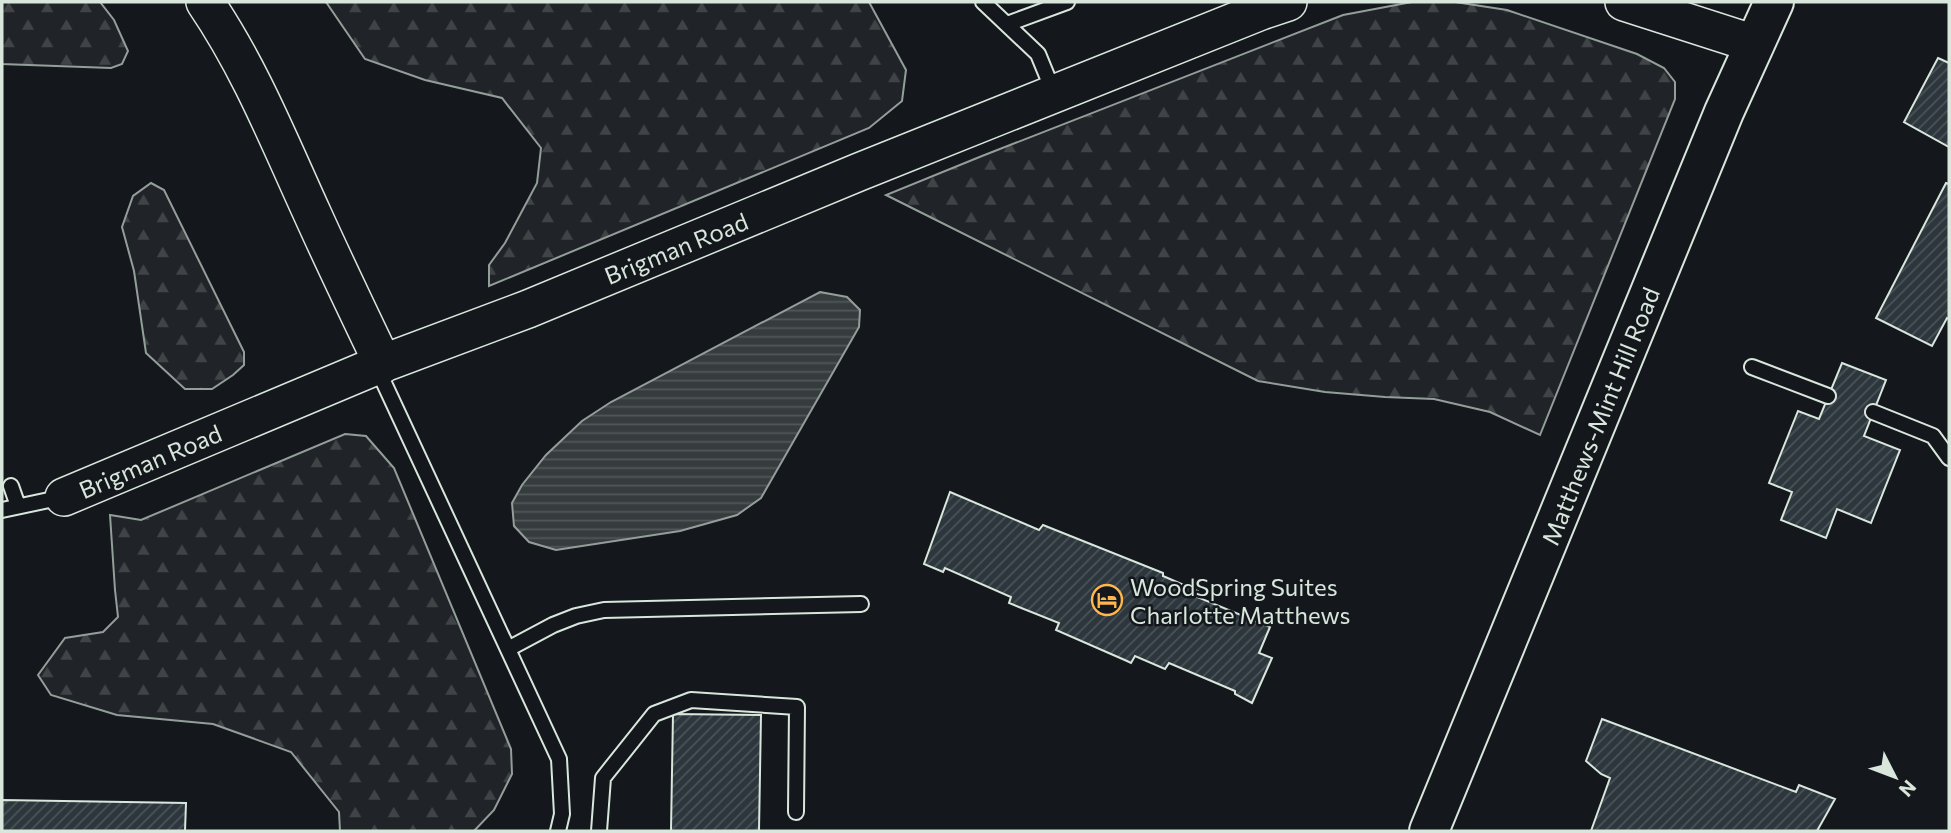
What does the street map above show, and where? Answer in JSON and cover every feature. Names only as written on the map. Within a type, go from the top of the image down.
[{"type":"main road","name":"Matthews-Mint Hill Road","points":[[1429,831],[1724,112],[1773,2]]},
{"type":"street","points":[[205,2],[243,64],[276,131],[379,365]]},
{"type":"street","name":"Brigman Road","points":[[64,497],[379,365],[528,309],[859,172],[1289,2]]},
{"type":"street","points":[[1624,2],[1755,44]]},
{"type":"lane","points":[[983,2],[1038,54],[1054,94]]},
{"type":"lane","points":[[1007,24],[1067,2]]},
{"type":"lane","points":[[379,365],[559,759],[562,814],[558,831]]},
{"type":"lane","points":[[1752,367],[1828,397]]},
{"type":"lane","points":[[1873,412],[1933,436],[1949,458]]},
{"type":"lane","points":[[11,486],[18,506]]},
{"type":"lane","points":[[2,510],[64,497]]},
{"type":"lane","points":[[508,649],[553,625],[576,616],[604,610],[861,604]]},
{"type":"lane","points":[[599,831],[603,778],[654,714],[691,700],[797,706],[796,812]]},
{"type":"green space","points":[[2,2],[100,2],[114,20],[128,51],[122,64],[111,68],[2,64]]},
{"type":"green space","points":[[326,2],[869,2],[906,70],[902,101],[869,128],[489,286],[489,265],[505,243],[537,183],[541,148],[502,98],[425,80],[365,59]]},
{"type":"green space","points":[[1412,2],[1455,2],[1507,10],[1637,54],[1664,68],[1675,82],[1675,99],[1540,435],[1490,412],[1434,399],[1325,392],[1258,381],[886,195],[1343,15]]},
{"type":"green space","points":[[151,183],[164,190],[244,352],[244,365],[212,389],[185,389],[146,353],[134,271],[122,227],[133,196]]},
{"type":"green space","points":[[345,434],[366,436],[394,468],[511,749],[512,774],[494,810],[474,831],[340,831],[339,812],[291,752],[213,724],[117,715],[51,695],[38,675],[65,638],[103,632],[118,617],[110,515],[141,520]]},
{"type":"shaded area","points":[[820,292],[847,297],[860,310],[859,327],[761,498],[737,515],[680,531],[556,550],[529,542],[514,526],[512,503],[522,485],[546,455],[582,421],[611,402]]},
{"type":"building","points":[[1938,58],[1949,63],[1949,147],[1904,122]]},
{"type":"building","points":[[1946,183],[1949,184],[1949,319],[1947,318],[1932,346],[1876,318]]},
{"type":"building","points":[[1842,363],[1886,380],[1864,436],[1900,450],[1871,523],[1837,509],[1826,538],[1781,520],[1792,492],[1769,483],[1798,411],[1819,419]]},
{"type":"building","name":"WoodSpring Suites Charlotte Matthews","points":[[950,492],[1039,530],[1043,525],[1163,573],[1163,576],[1198,591],[1197,597],[1270,627],[1259,653],[1272,658],[1252,703],[1235,694],[1235,691],[1169,663],[1165,669],[1135,656],[1131,663],[1056,630],[1059,623],[1009,603],[1011,597],[945,568],[943,572],[924,564]]},
{"type":"building","points":[[673,714],[761,715],[759,831],[671,831]]},
{"type":"building","points":[[1602,719],[1796,792],[1799,785],[1835,799],[1817,831],[1591,831],[1610,778],[1586,761]]},
{"type":"building","points":[[2,800],[186,803],[185,831],[2,831]]},
{"type":"place","name":"WoodSpring Suites Charlotte Matthews","points":[[1107,600]]}]
